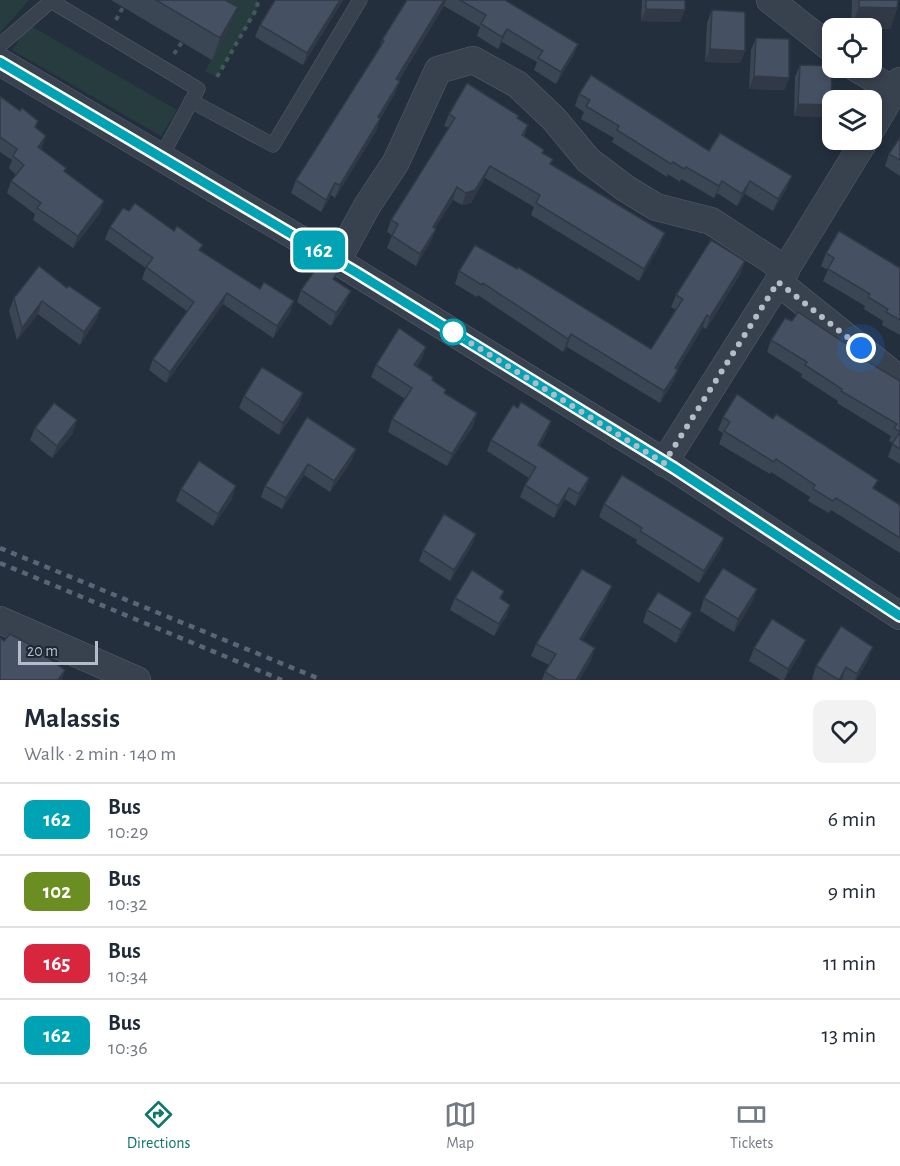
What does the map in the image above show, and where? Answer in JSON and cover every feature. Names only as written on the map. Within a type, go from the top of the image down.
[{"type":"street","points":[[770,0],[822,41]]},
{"type":"street","points":[[337,261],[367,206],[396,162],[438,70],[473,60],[517,84],[554,119],[588,160],[625,188],[656,207],[711,221],[782,276],[894,375]]},
{"type":"street","points":[[0,62],[337,261],[664,463],[900,616]]},
{"type":"street","points":[[876,78],[898,89],[882,113]]},
{"type":"street","points":[[664,463],[859,150]]},
{"type":"street","points":[[0,620],[131,679]]},
{"type":"lane","points":[[191,101],[273,145],[360,0]]},
{"type":"lane","points":[[0,45],[51,1],[198,89],[160,157]]},
{"type":"path","points":[[217,77],[257,9],[258,0]]},
{"type":"green space","points":[[0,0],[29,0],[0,33]]},
{"type":"green space","points":[[180,0],[258,0],[257,9],[217,77],[205,71],[229,29]]},
{"type":"green space","points":[[31,26],[177,110],[161,136],[12,50],[19,41],[16,40]]},
{"type":"building","points":[[156,0],[225,0],[238,7],[220,38]]},
{"type":"building","points":[[275,0],[340,0],[307,53],[260,25]]},
{"type":"building","points":[[407,0],[444,0],[396,79],[400,81],[378,117],[380,119],[340,185],[335,183],[326,200],[296,180],[384,41],[382,40]]},
{"type":"building","points":[[460,0],[505,0],[578,44],[561,72],[538,58],[543,51],[507,29],[502,37],[481,24],[486,15]]},
{"type":"building","points":[[646,0],[685,0],[685,10],[646,9]]},
{"type":"building","points":[[859,0],[898,0],[897,8],[859,7]]},
{"type":"building","points":[[712,10],[745,12],[745,51],[710,49]]},
{"type":"building","points":[[756,38],[789,39],[789,78],[754,76]]},
{"type":"building","points":[[800,65],[822,66],[822,78],[832,78],[831,90],[822,90],[822,105],[798,104]]},
{"type":"building","points":[[591,75],[709,151],[720,133],[792,176],[778,199],[750,181],[742,194],[722,181],[719,186],[686,167],[684,169],[673,162],[671,164],[617,130],[619,126],[586,106],[590,100],[579,94]]},
{"type":"building","points":[[467,83],[519,116],[517,118],[528,125],[522,135],[544,150],[542,153],[553,159],[550,164],[665,233],[644,269],[536,203],[540,195],[490,166],[475,190],[466,193],[457,187],[433,227],[436,229],[420,254],[392,236],[398,224],[391,220],[455,118],[449,114]]},
{"type":"building","points":[[0,96],[20,111],[22,108],[38,121],[35,127],[46,136],[38,147],[66,168],[64,171],[104,201],[78,236],[37,208],[41,203],[11,181],[24,165],[13,156],[17,149],[0,137]]},
{"type":"building","points":[[900,137],[900,160],[889,154]]},
{"type":"building","points":[[135,203],[174,231],[177,226],[203,245],[199,250],[260,289],[264,282],[294,301],[277,326],[227,293],[170,372],[153,359],[194,302],[146,267],[153,258],[110,227],[123,208],[129,211]]},
{"type":"building","points":[[839,231],[900,268],[900,320],[886,312],[888,309],[868,297],[870,294],[828,269],[834,258],[826,253]]},
{"type":"building","points":[[711,240],[745,261],[710,317],[707,315],[675,368],[678,370],[664,391],[571,334],[568,339],[483,283],[482,285],[459,271],[475,245],[517,269],[518,267],[651,349],[683,299],[676,295]]},
{"type":"building","points":[[321,262],[337,273],[333,279],[351,291],[336,313],[301,290]]},
{"type":"building","points":[[39,266],[67,288],[69,286],[101,308],[84,332],[42,301],[22,328],[14,298]]},
{"type":"building","points":[[798,312],[852,348],[850,351],[900,381],[900,432],[894,428],[897,424],[841,391],[842,389],[805,365],[807,362],[771,340],[785,318],[792,321]]},
{"type":"building","points":[[399,328],[426,347],[414,365],[433,377],[432,380],[446,390],[444,393],[477,413],[452,454],[392,419],[412,388],[376,365]]},
{"type":"building","points":[[262,367],[303,393],[283,423],[244,396]]},
{"type":"building","points":[[737,394],[773,419],[776,414],[878,480],[873,488],[900,505],[900,538],[836,498],[833,501],[813,489],[815,485],[776,459],[774,462],[724,431],[730,422],[723,417]]},
{"type":"building","points":[[521,402],[551,421],[538,445],[589,478],[579,494],[569,488],[558,506],[525,485],[536,467],[491,440],[513,405],[518,408]]},
{"type":"building","points":[[54,403],[77,420],[57,446],[35,428]]},
{"type":"building","points":[[307,417],[356,449],[334,481],[308,464],[286,498],[265,486]]},
{"type":"building","points":[[900,432],[900,449],[892,444]]},
{"type":"building","points":[[199,461],[236,486],[218,514],[181,489]]},
{"type":"building","points":[[622,475],[724,538],[704,571],[640,531],[642,528],[604,504]]},
{"type":"building","points":[[444,514],[476,534],[454,570],[423,550]]},
{"type":"building","points":[[723,568],[757,589],[738,619],[704,598]]},
{"type":"building","points":[[582,569],[612,586],[580,639],[595,648],[576,680],[558,680],[545,672],[556,654],[536,644]]},
{"type":"building","points":[[472,570],[504,591],[500,598],[510,605],[499,624],[455,598]]},
{"type":"building","points":[[658,592],[692,613],[681,630],[647,610]]},
{"type":"building","points":[[772,619],[806,640],[788,669],[754,648]]},
{"type":"building","points":[[841,626],[873,647],[857,674],[846,667],[839,680],[816,666]]},
{"type":"building","points":[[10,634],[42,651],[41,653],[65,670],[58,680],[0,680],[0,638],[4,641]]},
{"type":"railway","points":[[0,548],[322,680]]},
{"type":"railway","points":[[0,563],[282,680]]},
{"type":"bus line","name":"162","points":[[0,62],[357,273],[674,468],[900,616]]},
{"type":"route","points":[[453,332],[664,463],[778,282],[861,348]]}]
